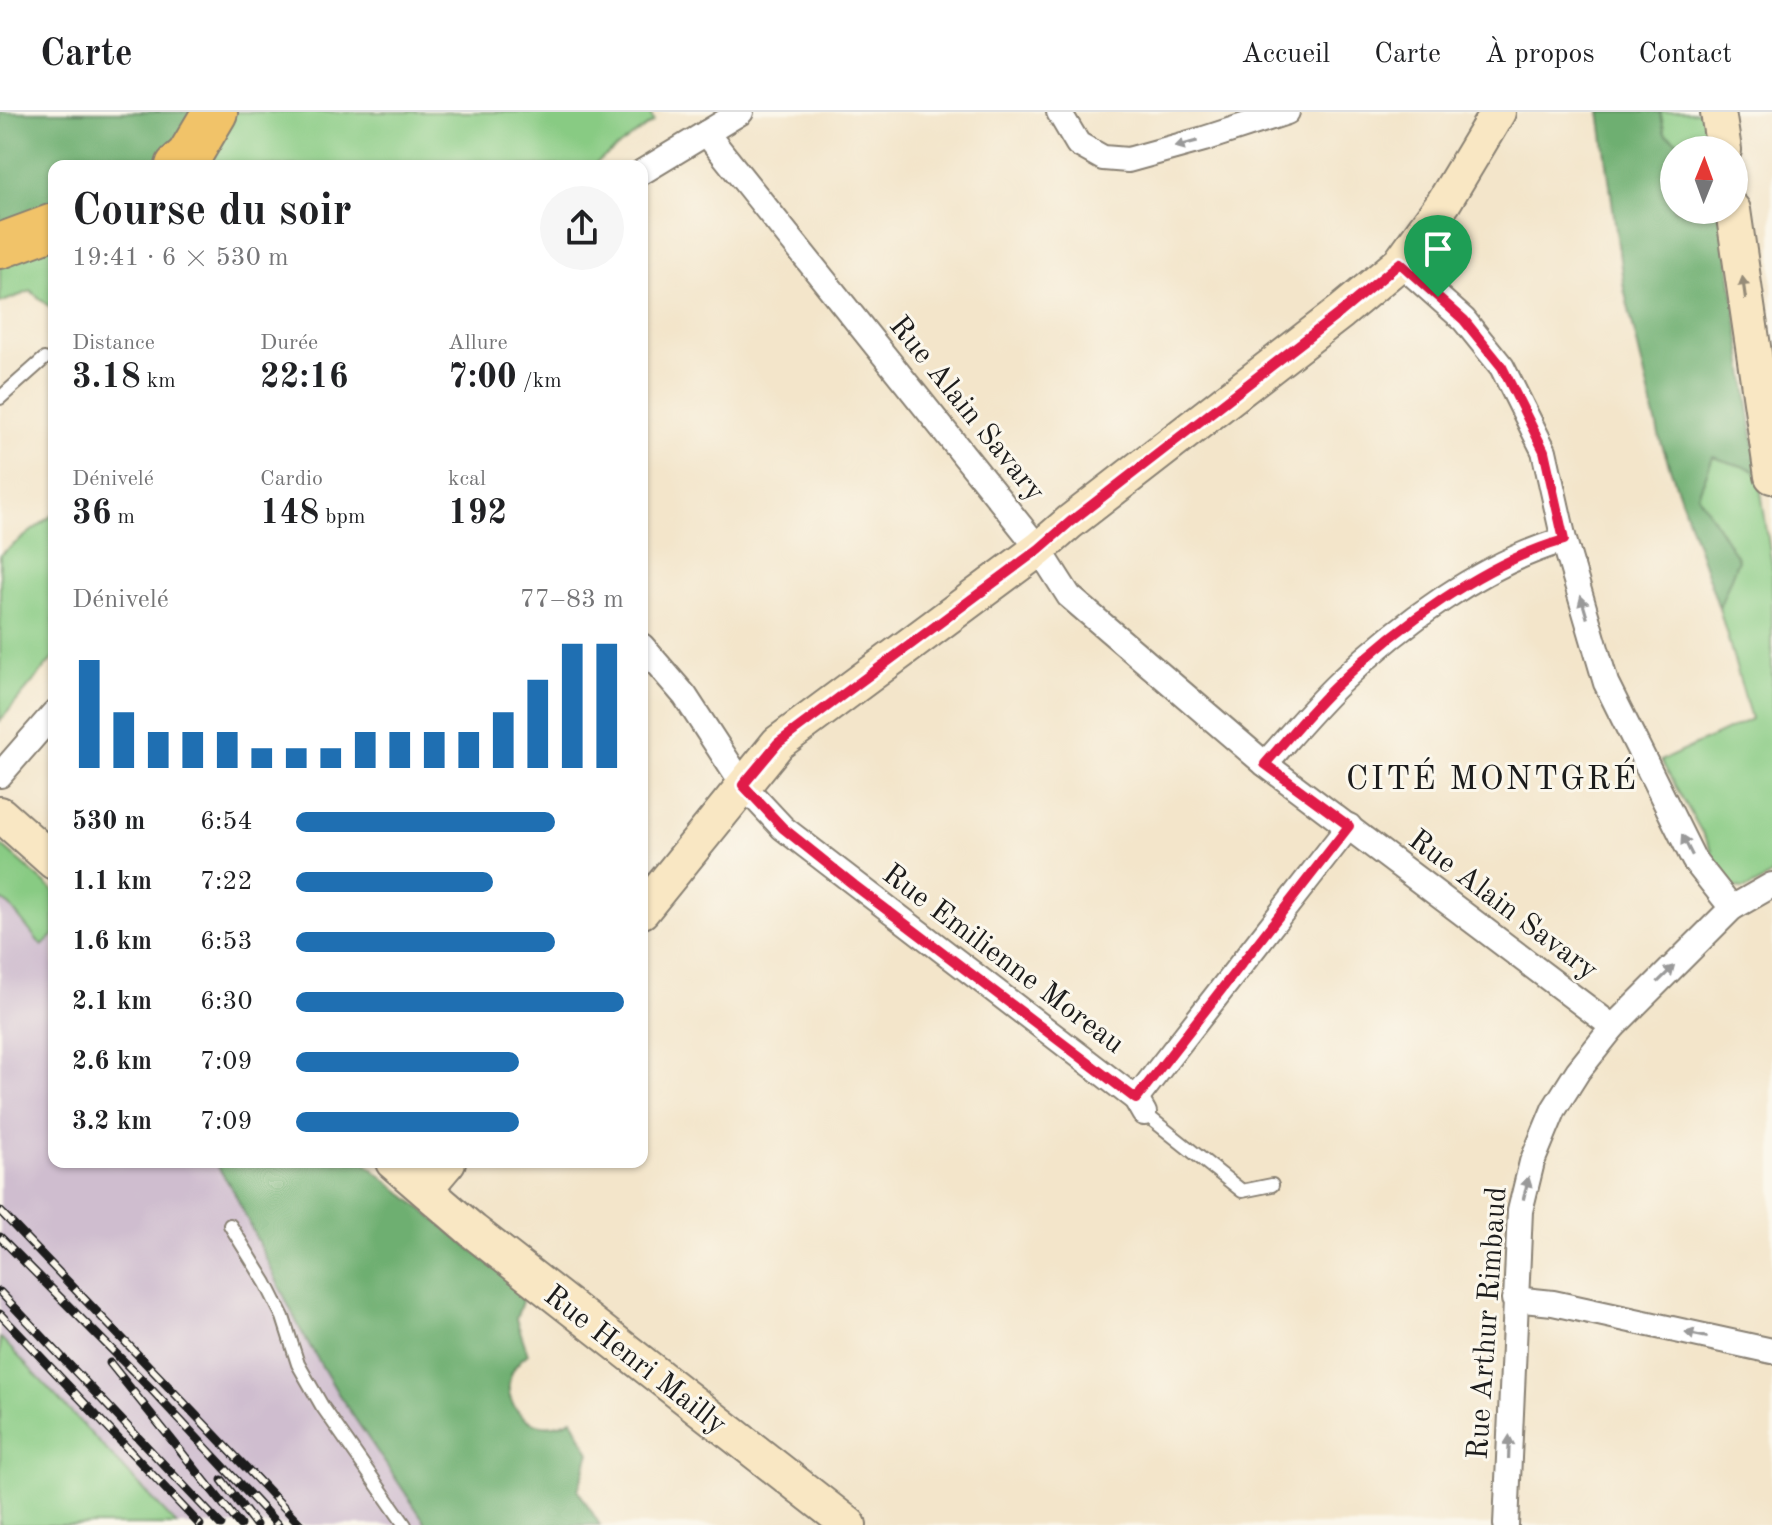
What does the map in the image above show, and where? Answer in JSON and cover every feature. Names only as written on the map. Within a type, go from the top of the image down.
[{"type":"highway","points":[[185,160],[215,112]]},
{"type":"highway","points":[[0,246],[48,228]]},
{"type":"street","points":[[648,168],[741,112]]},
{"type":"street","points":[[1059,112],[1078,144],[1103,158],[1128,160],[1287,112]]},
{"type":"street","points":[[648,904],[778,743],[1039,549],[1400,263],[1444,202],[1498,112]]},
{"type":"street","points":[[1718,112],[1722,136]]},
{"type":"street","name":"Rue Alain Savary","points":[[706,133],[1039,549],[1069,596],[1265,764],[1613,1027]]},
{"type":"street","points":[[1735,224],[1772,476]]},
{"type":"street","points":[[1400,263],[1464,320],[1502,367],[1544,451],[1564,540],[1606,683],[1694,860],[1732,908]]},
{"type":"street","points":[[1265,764],[1337,684],[1386,641],[1457,589],[1542,546],[1564,540]]},
{"type":"street","name":"Rue Emilienne Moreau","points":[[648,653],[685,696],[743,785],[783,828],[1140,1106]]},
{"type":"street","points":[[0,775],[48,720]]},
{"type":"street","points":[[0,814],[48,857]]},
{"type":"street","points":[[1140,1106],[1349,826]]},
{"type":"street","name":"Rue Arthur Rimbaud","points":[[1506,1525],[1520,1211],[1532,1162],[1554,1109],[1578,1071],[1613,1027],[1732,908],[1772,885]]},
{"type":"street","name":"Rue Henri Mailly","points":[[401,1168],[473,1231],[849,1525]]},
{"type":"street","points":[[426,1188],[443,1168]]},
{"type":"street","points":[[1514,1299],[1553,1303],[1772,1351]]},
{"type":"lane","points":[[0,398],[44,359]]},
{"type":"lane","name":"Rue Emilienne Moreau","points":[[1140,1106],[1242,1191],[1272,1185]]},
{"type":"lane","points":[[230,1225],[266,1283],[283,1317],[298,1364],[322,1406],[405,1525]]},
{"type":"shaded area","points":[[0,844],[48,886],[48,1168],[366,1168],[476,1525],[0,1525]]},
{"type":"green space","points":[[0,112],[198,112],[181,138],[156,160],[48,160],[48,209],[0,227]]},
{"type":"green space","points":[[231,112],[649,112],[654,121],[600,160],[203,160]]},
{"type":"green space","points":[[1600,112],[1660,112],[1665,134],[1668,136],[1660,136],[1660,224],[1724,224],[1758,471],[1713,457],[1698,495],[1738,559],[1719,608],[1660,439],[1624,289]]},
{"type":"green space","points":[[1660,112],[1709,112],[1712,136],[1665,134]]},
{"type":"green space","points":[[48,240],[48,306],[31,291],[0,303],[0,257]]},
{"type":"green space","points":[[1713,457],[1758,471],[1772,566],[1772,874],[1752,887],[1741,889],[1718,882],[1706,855],[1712,850],[1661,761],[1751,719],[1719,608],[1738,559],[1698,495]]},
{"type":"green space","points":[[48,519],[48,664],[0,721],[0,555]]},
{"type":"green space","points":[[0,844],[48,886],[48,940],[42,946],[10,906],[0,899]]},
{"type":"green space","points":[[219,1168],[371,1168],[525,1293],[516,1319],[528,1354],[515,1367],[509,1381],[510,1395],[515,1408],[525,1418],[538,1424],[554,1425],[572,1419],[590,1453],[578,1490],[600,1525],[427,1525],[339,1395],[301,1331],[234,1192]]},
{"type":"green space","points":[[2,1339],[177,1525],[0,1525]]},
{"type":"railway","points":[[0,1211],[301,1525]]},
{"type":"railway","points":[[0,1237],[150,1388],[278,1525]]},
{"type":"railway","points":[[0,1292],[221,1525]]},
{"type":"railway","points":[[0,1314],[200,1525]]},
{"type":"railway","points":[[110,1363],[240,1525]]},
{"type":"railway","points":[[222,1480],[256,1525]]},
{"type":"district","name":"CITÉ MONTGRÉ","points":[[1492,777]]},
{"type":"route","points":[[1400,263],[1438,297],[1464,320],[1502,367],[1544,451],[1564,540],[1542,546],[1457,589],[1386,641],[1337,684],[1265,764],[1349,826],[1136,1099],[854,885],[783,828],[743,785],[778,743],[1039,549],[1400,263]]}]
